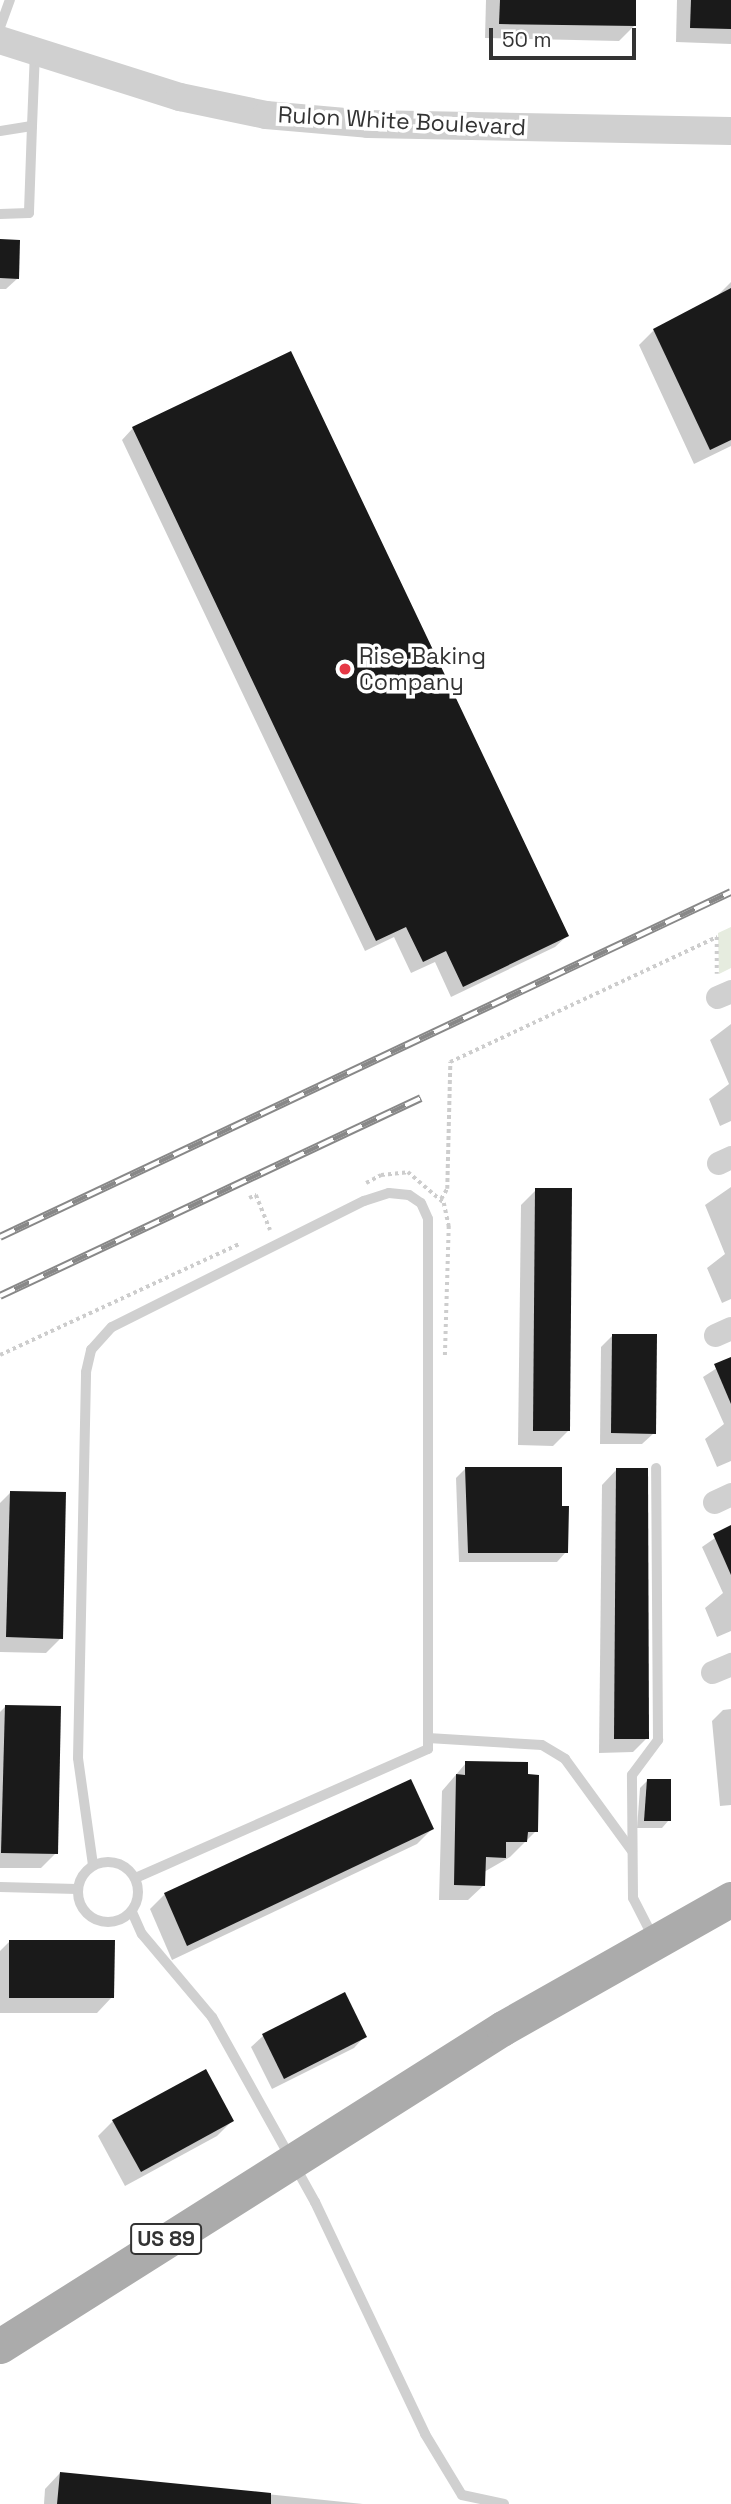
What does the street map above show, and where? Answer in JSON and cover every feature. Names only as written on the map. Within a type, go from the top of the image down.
[{"type":"main road","name":"US 89","points":[[0,2346],[288,2160],[655,1941],[731,1899]]},
{"type":"street","name":"Rulon White Boulevard","points":[[0,40],[36,48],[180,97],[266,115],[368,124],[731,131]]},
{"type":"lane","points":[[0,27],[10,0]]},
{"type":"lane","points":[[0,214],[29,213],[36,48]]},
{"type":"lane","points":[[0,131],[32,126]]},
{"type":"lane","points":[[77,1889],[93,1866],[78,1758],[86,1372],[91,1350],[112,1326],[389,1193],[415,1198],[428,1219],[428,1749],[135,1878]]},
{"type":"lane","points":[[655,1941],[633,1898],[632,1775],[658,1740],[656,1468]]},
{"type":"lane","points":[[428,1738],[542,1745],[565,1759],[632,1851]]},
{"type":"lane","points":[[77,1889],[83,1910],[101,1922],[124,1919],[132,1912],[138,1889],[135,1878],[117,1863],[93,1866]]},
{"type":"lane","points":[[0,1887],[77,1889]]},
{"type":"lane","points":[[132,1912],[142,1934],[212,2017],[288,2160],[315,2202],[425,2434],[462,2495],[504,2504]]},
{"type":"path","points":[[441,1199],[447,1189],[450,1062],[717,937]]},
{"type":"path","points":[[360,1186],[382,1175],[408,1172],[441,1199],[449,1226],[444,1372]]},
{"type":"path","points":[[249,1198],[256,1195],[270,1230]]},
{"type":"path","points":[[257,1236],[282,1225]]},
{"type":"path","points":[[0,1355],[245,1242]]},
{"type":"shaded area","points":[[731,927],[731,968],[719,974],[718,933]]},
{"type":"building","points":[[500,0],[636,0],[636,26],[499,24]]},
{"type":"building","points":[[691,0],[731,0],[731,29],[690,28]]},
{"type":"building","points":[[0,239],[20,240],[19,279],[0,278]]},
{"type":"building","points":[[731,288],[731,440],[710,450],[653,329]]},
{"type":"building","name":"Rise Baking Company","points":[[291,351],[569,936],[463,987],[446,951],[423,962],[406,927],[376,941],[132,427]]},
{"type":"building","points":[[535,1188],[572,1188],[570,1431],[533,1431]]},
{"type":"building","points":[[612,1334],[657,1334],[656,1434],[611,1433]]},
{"type":"building","points":[[731,1357],[731,1404],[714,1364]]},
{"type":"building","points":[[465,1467],[562,1467],[562,1506],[569,1506],[568,1553],[468,1553]]},
{"type":"building","points":[[616,1468],[648,1468],[649,1739],[614,1739]]},
{"type":"building","points":[[10,1491],[66,1492],[63,1639],[6,1637]]},
{"type":"building","points":[[731,1525],[731,1575],[713,1534]]},
{"type":"building","points":[[5,1705],[61,1706],[58,1854],[1,1853]]},
{"type":"building","points":[[465,1761],[528,1762],[528,1774],[539,1775],[538,1832],[528,1832],[527,1842],[506,1842],[506,1858],[486,1857],[485,1886],[454,1885],[456,1774],[465,1775]]},
{"type":"building","points":[[411,1779],[434,1829],[187,1946],[164,1893]]},
{"type":"building","points":[[647,1779],[671,1779],[671,1821],[644,1821]]},
{"type":"building","points":[[9,1940],[115,1940],[114,1998],[9,1998]]},
{"type":"building","points":[[345,1992],[367,2037],[284,2079],[262,2034]]},
{"type":"building","points":[[206,2069],[234,2121],[141,2172],[112,2120]]},
{"type":"building","points":[[60,2472],[271,2493],[271,2504],[57,2504]]},
{"type":"railway","points":[[0,1237],[731,892]]},
{"type":"railway","points":[[0,1296],[421,1098]]},
{"type":"place","name":"Rise Baking Company","points":[[345,669]]}]
